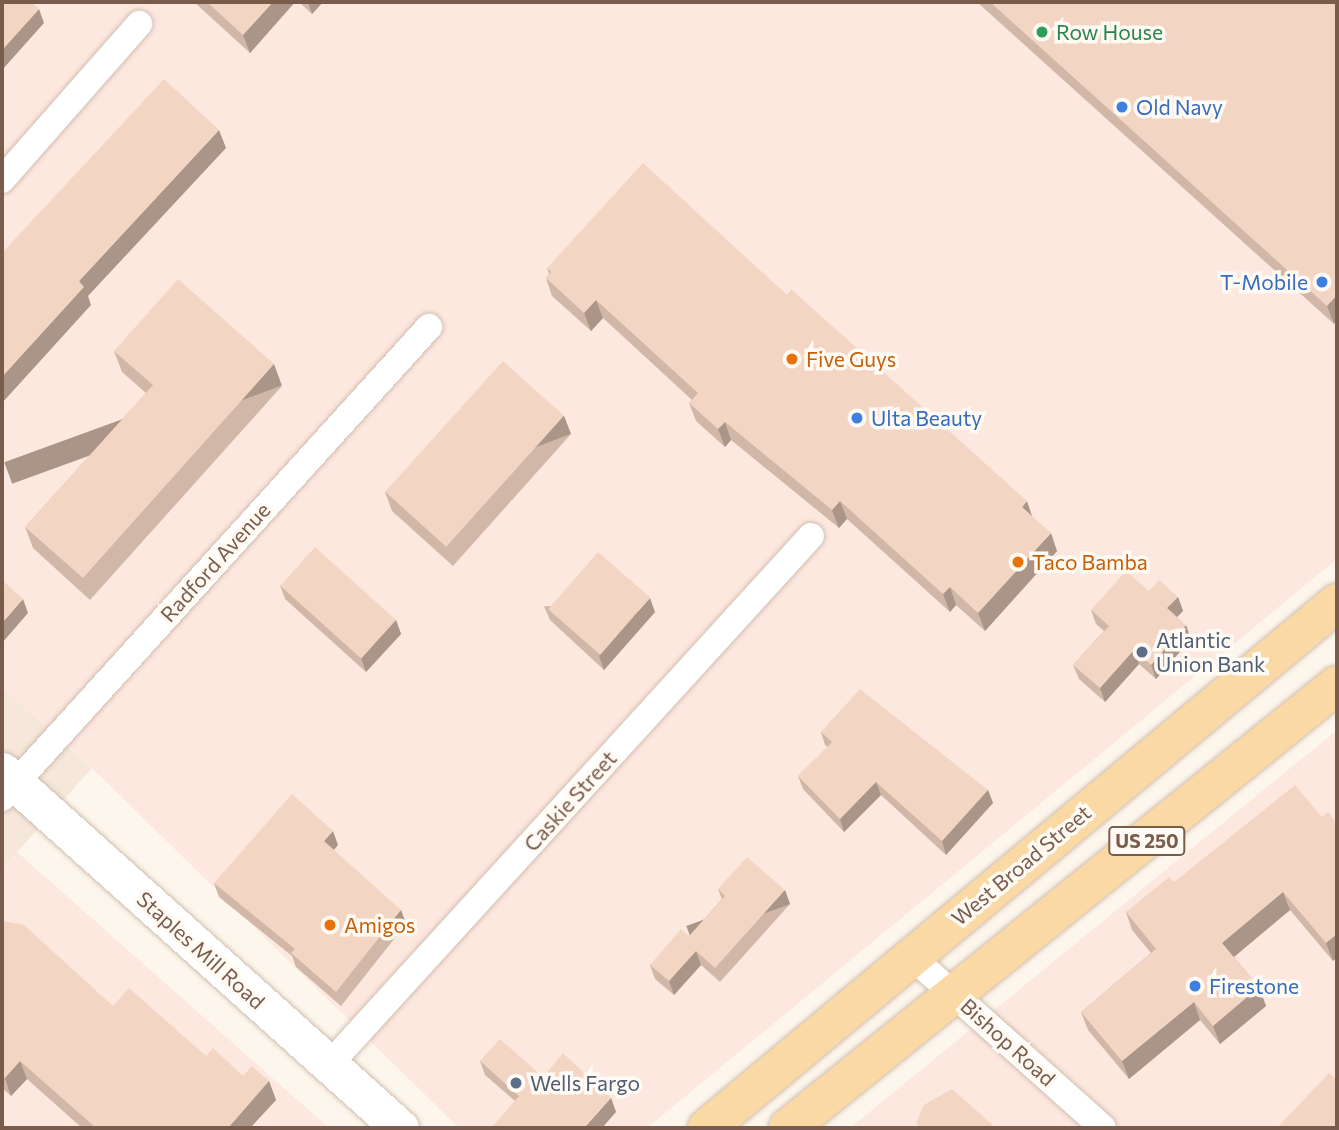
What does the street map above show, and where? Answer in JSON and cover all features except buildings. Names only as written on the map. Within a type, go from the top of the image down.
[{"type":"main road","name":"West Broad Street","points":[[707,1128],[1337,603]]},
{"type":"main road","name":"US 250","points":[[788,1128],[1331,700]]},
{"type":"street","points":[[2,180],[139,24]]},
{"type":"street","name":"Radford Avenue","points":[[6,785],[429,327]]},
{"type":"street","name":"Caskie Street","points":[[328,1066],[811,536]]},
{"type":"street","name":"Staples Mill Road","points":[[6,785],[400,1128]]},
{"type":"street","name":"Bishop Road","points":[[912,957],[1103,1128]]},
{"type":"shaded area","points":[[2,2],[1337,2],[1337,559],[647,1128],[459,1128],[92,768],[2,687]]},
{"type":"shaded area","points":[[2,687],[92,768],[2,869]]},
{"type":"shaded area","points":[[1337,730],[1337,1128],[850,1128]]},
{"type":"shaded area","points":[[17,852],[329,1128],[2,1128],[2,869]]},
{"type":"place","name":"Row House","points":[[1042,32]]},
{"type":"place","name":"Old Navy","points":[[1122,107]]},
{"type":"place","name":"T-Mobile","points":[[1322,282]]},
{"type":"place","name":"Five Guys","points":[[792,359]]},
{"type":"place","name":"Ulta Beauty","points":[[857,418]]},
{"type":"place","name":"Taco Bamba","points":[[1018,562]]},
{"type":"place","name":"Atlantic Union Bank","points":[[1142,652]]},
{"type":"place","name":"Amigos","points":[[330,925]]},
{"type":"place","name":"Firestone","points":[[1195,986]]},
{"type":"place","name":"Wells Fargo","points":[[516,1083]]}]
